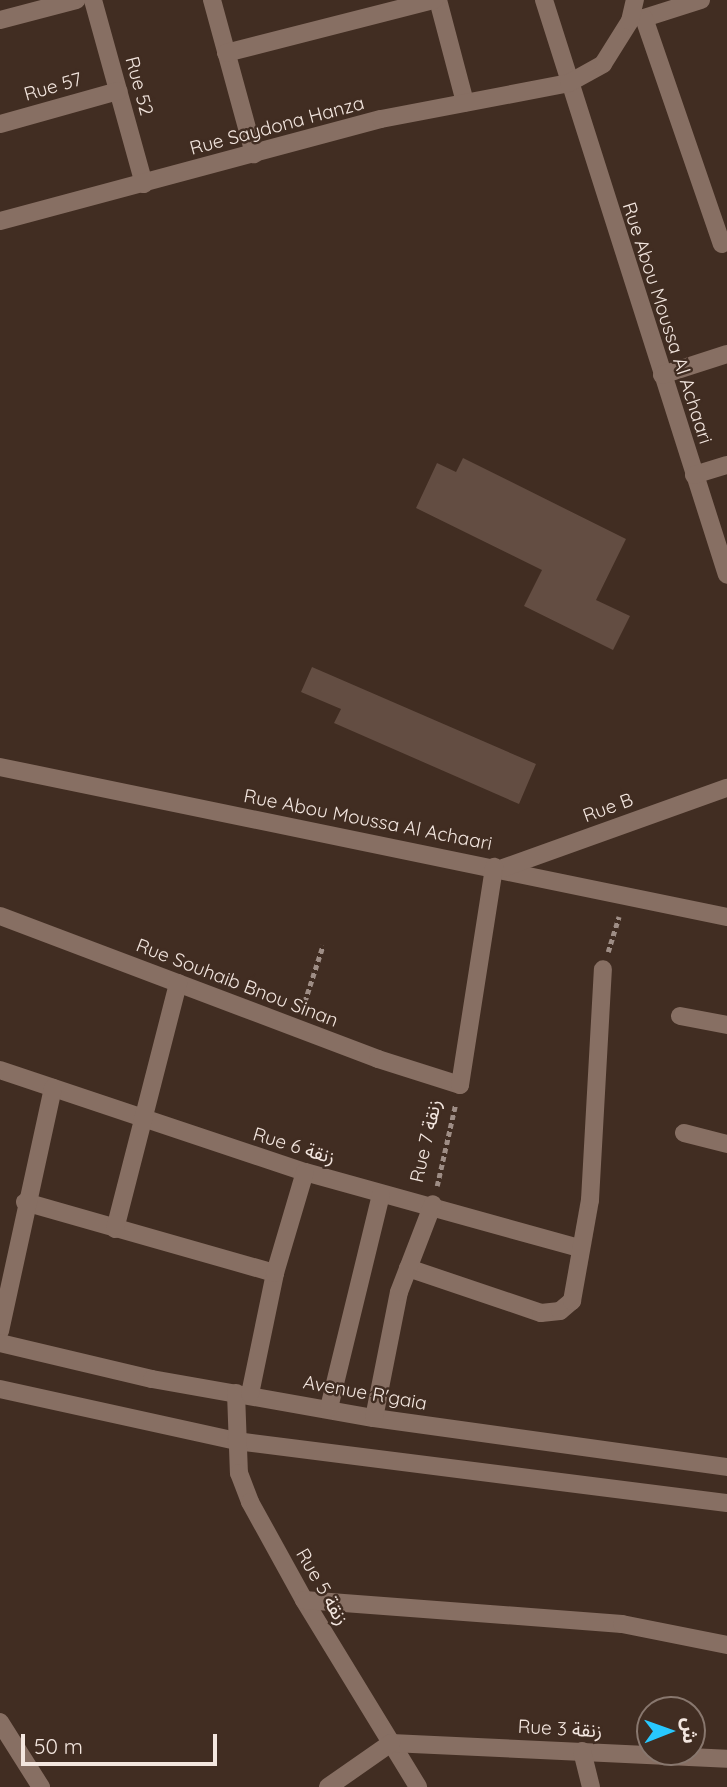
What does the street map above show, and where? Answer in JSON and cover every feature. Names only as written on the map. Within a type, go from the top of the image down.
[{"type":"street","points":[[0,20],[76,0]]},
{"type":"street","name":"Rue 52","points":[[93,0],[144,184]]},
{"type":"street","points":[[212,0],[254,154]]},
{"type":"street","points":[[226,53],[436,0],[465,102]]},
{"type":"street","name":"Rue Abou Moussa Al Achaari","points":[[544,0],[727,575]]},
{"type":"street","name":"Rue Saydona Hanza","points":[[0,221],[465,102],[569,83],[603,64],[630,21],[635,0]]},
{"type":"street","points":[[701,0],[643,18],[722,244]]},
{"type":"street","name":"Rue 57","points":[[0,124],[118,90]]},
{"type":"street","points":[[662,375],[727,354]]},
{"type":"street","points":[[694,475],[727,465]]},
{"type":"street","name":"Rue Abou Moussa Al Achaari","points":[[0,767],[498,868],[625,898],[727,916]]},
{"type":"street","name":"Rue B","points":[[498,868],[727,788]]},
{"type":"street","name":"Rue 7 زنقة","points":[[460,1084],[498,868]]},
{"type":"street","name":"Rue Souhaib Bnou Sinan","points":[[0,916],[296,1027],[460,1084]]},
{"type":"street","points":[[408,1268],[541,1313],[560,1311],[572,1301],[579,1248],[590,1200],[603,969]]},
{"type":"street","points":[[115,1229],[178,983]]},
{"type":"street","points":[[680,1016],[727,1025]]},
{"type":"street","name":"Rue 6 زنقة","points":[[0,1070],[143,1121],[305,1172],[381,1195],[433,1204],[579,1248]]},
{"type":"street","points":[[0,1331],[25,1202],[53,1088]]},
{"type":"street","points":[[684,1133],[727,1144]]},
{"type":"street","name":"Rue 5 زنقة","points":[[305,1172],[243,1393],[236,1441],[239,1473],[250,1502],[304,1600],[418,1787]]},
{"type":"street","points":[[329,1408],[381,1195]]},
{"type":"street","points":[[25,1202],[275,1273]]},
{"type":"street","name":"Rue 7 زنقة","points":[[374,1418],[389,1328],[408,1268],[433,1204]]},
{"type":"street","name":"Avenue R'gaia","points":[[0,1343],[139,1376],[374,1418],[727,1467]]},
{"type":"street","points":[[0,1389],[236,1441],[727,1503]]},
{"type":"street","points":[[304,1600],[622,1624],[727,1645]]},
{"type":"street","points":[[0,1721],[41,1787]]},
{"type":"street","points":[[328,1787],[391,1743]]},
{"type":"street","name":"Rue 3 زنقة","points":[[391,1743],[727,1759]]},
{"type":"street","points":[[582,1751],[591,1787]]},
{"type":"path","points":[[603,969],[625,898]]},
{"type":"path","points":[[296,1027],[323,945]]},
{"type":"path","name":"Rue 7 زنقة","points":[[433,1204],[460,1084]]},
{"type":"building","points":[[463,458],[626,539],[596,600],[630,616],[613,650],[524,606],[542,570],[416,508],[437,463],[456,472]]},
{"type":"building","points":[[312,667],[536,764],[519,804],[334,723],[341,709],[301,692]]}]
